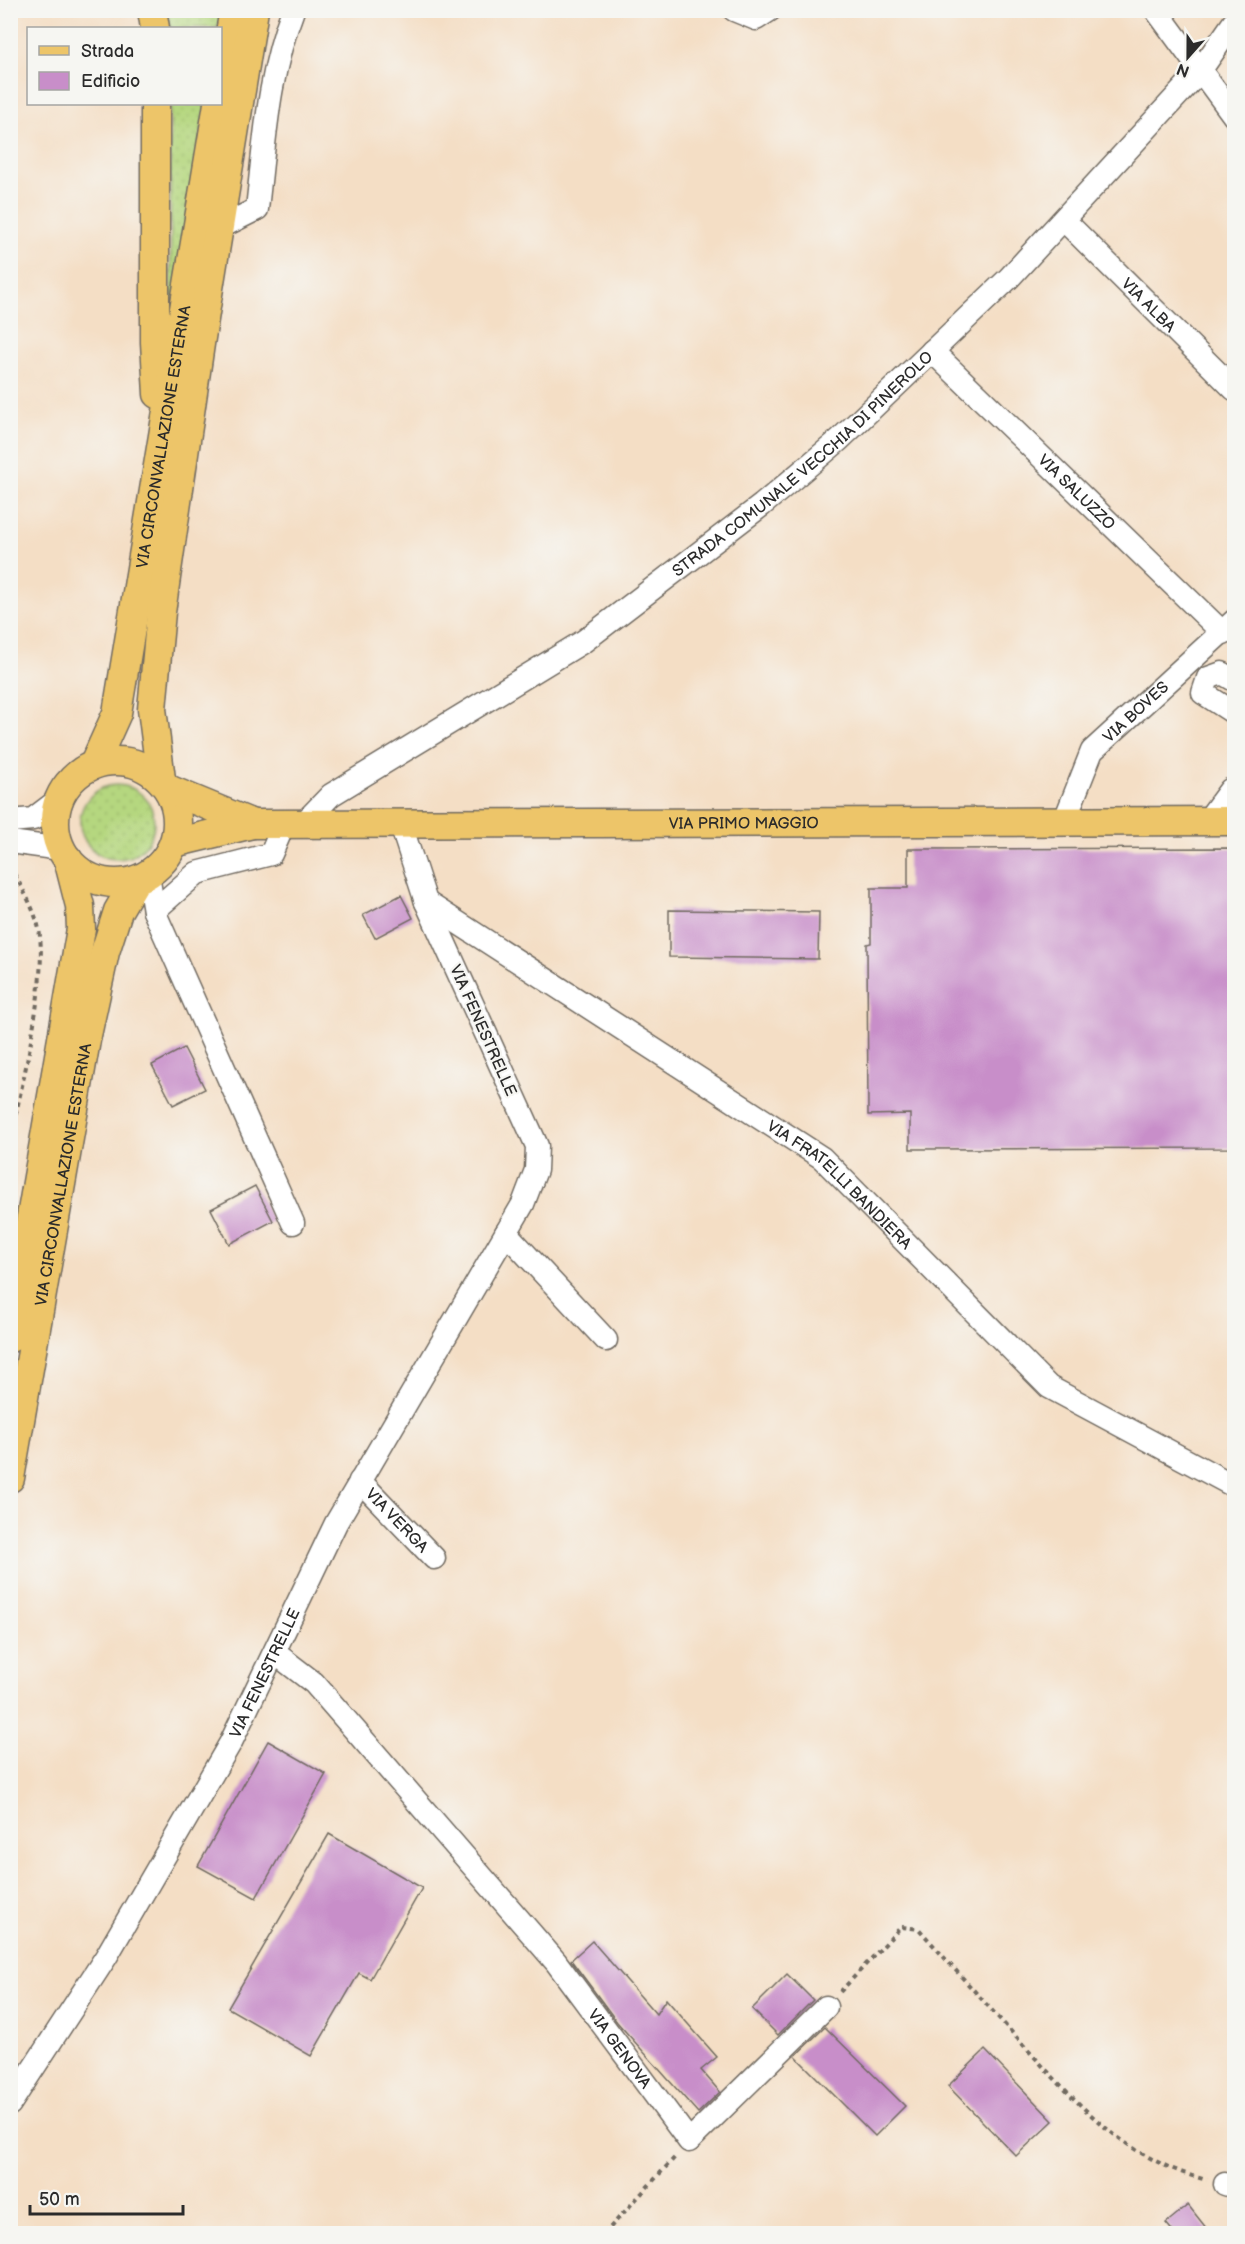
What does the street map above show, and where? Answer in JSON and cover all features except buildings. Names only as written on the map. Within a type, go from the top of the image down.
[{"type":"main road","points":[[152,10],[154,27]]},
{"type":"main road","points":[[222,79],[234,10]]},
{"type":"main road","name":"VIA CIRCONVALLAZIONE ESTERNA","points":[[94,764],[117,713],[136,612],[219,228],[254,10]]},
{"type":"main road","points":[[244,72],[264,10]]},
{"type":"main road","points":[[155,105],[155,342],[174,442]]},
{"type":"main road","name":"VIA CIRCONVALLAZIONE ESTERNA","points":[[165,784],[152,709],[174,442],[218,105]]},
{"type":"main road","points":[[115,760],[131,762],[148,769],[165,784],[176,804],[178,820],[174,843],[164,862],[142,877],[122,883],[101,881],[86,875],[64,854],[55,822],[58,800],[66,785],[78,773],[94,764],[115,760]]},
{"type":"main road","name":"VIA PRIMO MAGGIO","points":[[165,784],[254,824]]},
{"type":"main road","name":"VIA PRIMO MAGGIO","points":[[174,843],[254,824],[1221,821]]},
{"type":"main road","name":"VIA CIRCONVALLAZIONE ESTERNA","points":[[10,1338],[81,928],[80,906],[64,854]]},
{"type":"main road","name":"VIA CIRCONVALLAZIONE ESTERNA","points":[[10,1478],[82,1064],[105,952],[118,911],[142,877]]},
{"type":"street","points":[[219,228],[256,209],[272,78],[293,10]]},
{"type":"street","points":[[734,10],[756,19],[770,10]]},
{"type":"street","points":[[1156,10],[1234,116]]},
{"type":"street","name":"STRADA COMUNALE VECCHIA DI PINEROLO","points":[[293,824],[331,795],[594,633],[762,506],[838,440],[1009,278],[1200,71],[1234,22]]},
{"type":"street","name":"VIA ALBA","points":[[1064,220],[1234,389]]},
{"type":"street","name":"VIA SALUZZO","points":[[932,351],[1228,627]]},
{"type":"street","name":"VIA BOVES","points":[[1064,822],[1092,751],[1228,627]]},
{"type":"street","points":[[1234,680],[1222,673],[1208,678],[1203,693],[1234,712]]},
{"type":"street","points":[[1221,821],[1233,788]]},
{"type":"street","points":[[10,821],[33,819],[58,800]]},
{"type":"street","points":[[154,911],[197,873],[271,854],[293,824]]},
{"type":"street","name":"VIA FENESTRELLE","points":[[10,2104],[112,1946],[231,1742],[336,1523],[523,1204],[536,1170],[537,1146],[426,902],[401,825]]},
{"type":"street","points":[[10,842],[64,854]]},
{"type":"street","points":[[142,877],[154,911],[293,1223]]},
{"type":"street","name":"VIA FRATELLI BANDIERA","points":[[426,902],[822,1158],[1049,1387],[1234,1486]]},
{"type":"street","points":[[506,1233],[606,1340]]},
{"type":"street","name":"VIA VERGA","points":[[360,1481],[434,1558]]},
{"type":"street","name":"VIA GENOVA","points":[[275,1653],[314,1683],[556,1962],[689,2141]]},
{"type":"street","points":[[689,2141],[826,2007]]},
{"type":"path","points":[[10,867],[28,898],[39,927],[40,955],[37,994],[10,1140]]},
{"type":"path","points":[[826,2007],[901,1927],[919,1929],[1093,2120],[1129,2147],[1184,2174],[1230,2185]]},
{"type":"path","points":[[604,2234],[689,2141]]},
{"type":"green space","points":[[167,11],[221,11],[218,27],[170,27]]},
{"type":"green space","points":[[170,105],[206,105],[171,317]]},
{"type":"green space","points":[[124,785],[144,795],[152,808],[154,822],[152,836],[144,849],[131,857],[110,859],[90,849],[82,836],[80,815],[90,795],[103,787]]}]
